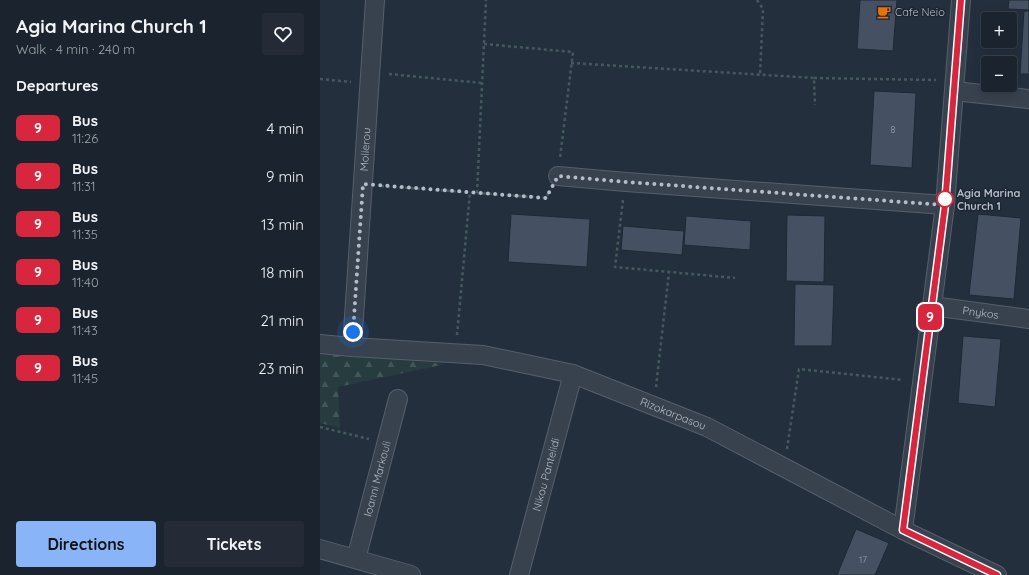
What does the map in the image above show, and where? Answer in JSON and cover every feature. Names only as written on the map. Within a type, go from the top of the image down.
[{"type":"street","name":"Molierou","points":[[352,347],[375,0]]},
{"type":"street","points":[[903,530],[945,205],[960,0]]},
{"type":"street","points":[[954,85],[1029,99]]},
{"type":"street","points":[[558,176],[945,205]]},
{"type":"street","name":"Pnykos","points":[[932,306],[1029,319]]},
{"type":"street","name":"Rizokarpasou","points":[[320,344],[483,354],[574,374],[707,427],[903,530],[997,575]]},
{"type":"street","name":"Nikou Pantelidi","points":[[519,575],[574,374]]},
{"type":"street","name":"Ioanni Markouli","points":[[356,559],[398,399]]},
{"type":"street","points":[[320,549],[411,575]]},
{"type":"path","points":[[476,193],[486,0]]},
{"type":"path","points":[[757,0],[763,9],[760,75]]},
{"type":"path","points":[[363,184],[546,198],[558,176],[573,52],[484,44]]},
{"type":"path","points":[[571,63],[954,85]]},
{"type":"path","points":[[320,79],[370,78],[482,83]]},
{"type":"path","points":[[814,78],[815,105]]},
{"type":"path","points":[[626,182],[615,267],[735,278]]},
{"type":"path","points":[[455,353],[470,192]]},
{"type":"path","points":[[653,406],[669,272]]},
{"type":"path","points":[[784,467],[799,369],[921,382]]},
{"type":"path","points":[[320,427],[387,443]]},
{"type":"green space","points":[[320,351],[446,364],[338,387],[340,428],[320,423]]},
{"type":"building","points":[[860,0],[897,0],[893,51],[857,49]]},
{"type":"building","points":[[1009,0],[1029,0],[1029,10],[1008,9]]},
{"type":"building","points":[[1024,11],[1029,11],[1029,74],[1020,74]]},
{"type":"building","points":[[874,91],[916,93],[912,168],[870,165]]},
{"type":"building","points":[[511,214],[590,219],[587,267],[508,262]]},
{"type":"building","points":[[978,214],[1021,218],[1014,299],[969,295]]},
{"type":"building","points":[[787,215],[825,216],[824,282],[786,281]]},
{"type":"building","points":[[686,216],[751,221],[750,250],[684,245]]},
{"type":"building","points":[[623,226],[684,231],[682,255],[621,250]]},
{"type":"building","points":[[795,284],[834,285],[832,346],[794,346]]},
{"type":"building","points":[[963,336],[1001,339],[995,407],[958,403]]},
{"type":"building","points":[[856,529],[889,543],[875,575],[837,575]]},
{"type":"bus line","name":"9","points":[[961,0],[945,205],[903,530],[997,575]]},
{"type":"place","name":"Cafe Neio","points":[[884,12]]},
{"type":"place","name":"Agia Marina Church 1","points":[[945,199]]},
{"type":"route","points":[[353,332],[363,184],[546,198],[558,176],[945,205],[945,199]]}]
